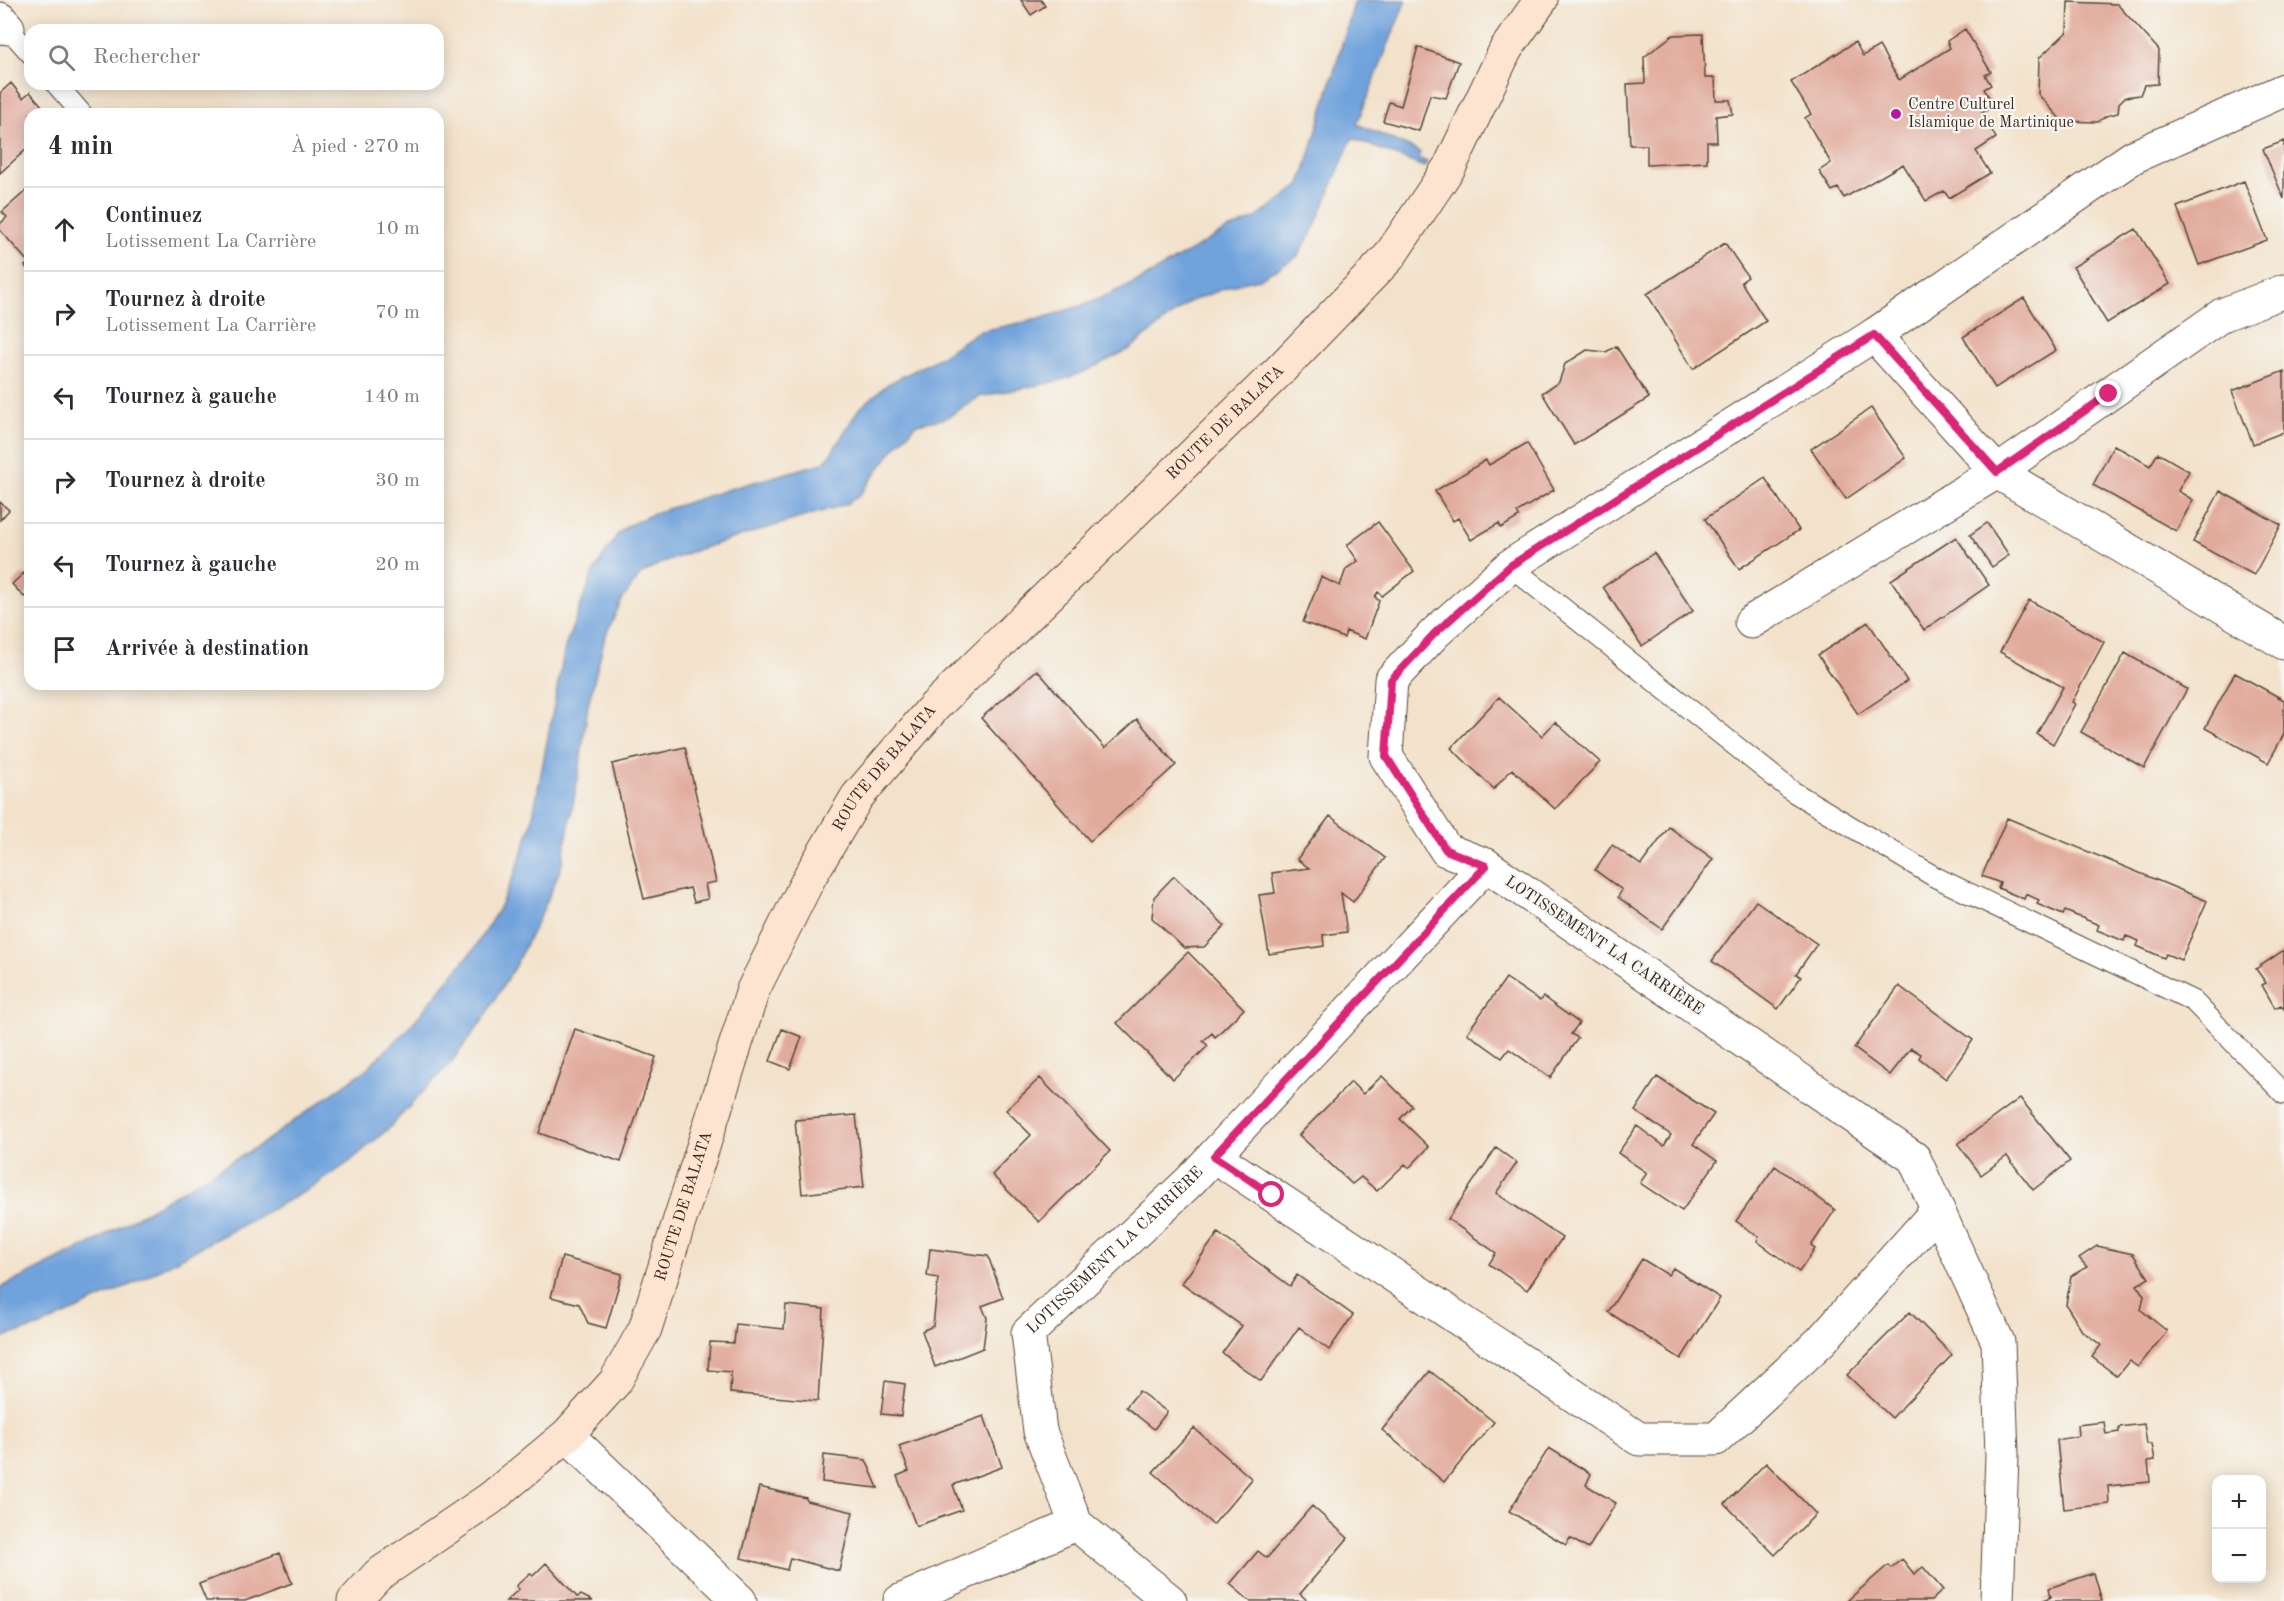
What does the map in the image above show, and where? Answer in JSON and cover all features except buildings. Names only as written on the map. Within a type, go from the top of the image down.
[{"type":"main road","name":"ROUTE DE BALATA","points":[[354,1601],[378,1575],[491,1498],[567,1435],[615,1382],[645,1329],[753,990],[810,876],[857,797],[934,707],[1279,371],[1389,257],[1450,166],[1506,49],[1541,0]]},
{"type":"street","points":[[1486,866],[1446,850],[1386,756],[1391,680],[1435,633],[1510,566],[1874,335],[2133,157],[2284,90]]},
{"type":"street","points":[[1751,622],[1997,472],[2222,315],[2284,291]]},
{"type":"street","points":[[1874,335],[1997,472],[2284,643]]},
{"type":"street","name":"LOTISSEMENT LA CARRIÈRE","points":[[1170,1601],[1076,1524],[1040,1431],[1028,1333],[1191,1181],[1486,866],[1914,1158],[1998,1342],[2002,1455],[1997,1601]]},
{"type":"street","name":"LOTISSEMENT LA CARRIÈRE","points":[[1214,1156],[1639,1439],[1716,1438],[1821,1341],[1938,1210]]},
{"type":"street","points":[[567,1435],[740,1601]]},
{"type":"street","points":[[900,1601],[1076,1524]]},
{"type":"lane","points":[[3,27],[24,47]]},
{"type":"lane","points":[[61,90],[77,108]]},
{"type":"lane","points":[[1510,566],[1792,791],[1935,877],[2193,1001],[2284,1094]]},
{"type":"water","points":[[1355,0],[1406,0],[1357,124],[1420,152],[1418,158],[1427,162],[1424,167],[1352,138],[1314,228],[1297,257],[1261,278],[1231,286],[1189,302],[1131,348],[1088,370],[1062,380],[979,397],[946,418],[917,424],[893,450],[859,496],[846,504],[699,549],[661,563],[640,575],[622,600],[605,637],[588,705],[579,772],[561,868],[515,966],[482,1021],[452,1061],[387,1130],[348,1163],[313,1187],[134,1283],[41,1326],[0,1338],[0,1288],[97,1240],[260,1145],[364,1071],[408,1029],[474,949],[498,910],[515,873],[531,826],[565,647],[593,573],[617,535],[627,526],[655,513],[729,489],[823,463],[858,410],[888,384],[937,359],[977,332],[1039,319],[1090,303],[1142,279],[1223,232],[1256,218],[1299,186]]},
{"type":"place","name":"Centre Culturel Islamique de Martinique","points":[[1896,114]]},
{"type":"route","points":[[1272,1195],[1214,1156],[1486,866],[1446,850],[1386,756],[1391,680],[1435,633],[1510,566],[1874,335],[1997,472],[2109,394]]}]
